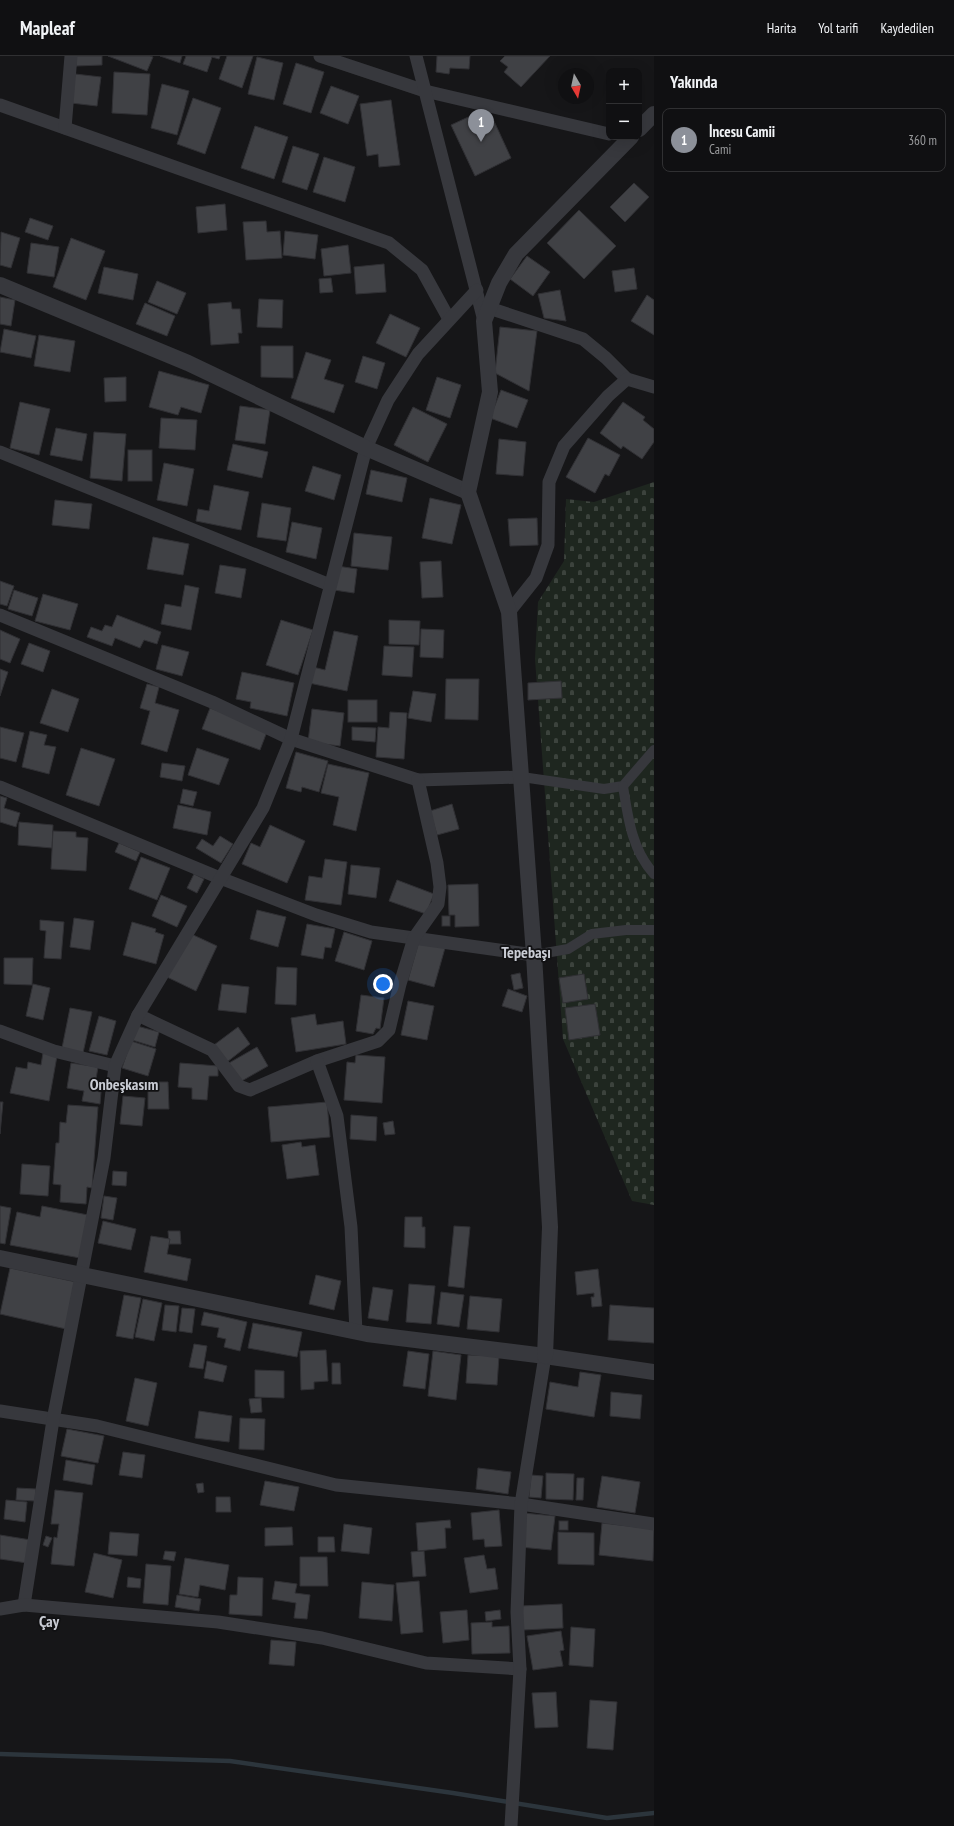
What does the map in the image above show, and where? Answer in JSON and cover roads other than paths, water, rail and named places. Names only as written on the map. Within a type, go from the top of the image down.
[{"type":"street","points":[[65,128],[71,56]]},
{"type":"street","points":[[320,56],[425,90],[606,133]]},
{"type":"street","points":[[416,56],[477,290],[486,315],[490,392],[468,492],[510,612],[534,955],[550,1227],[545,1356],[521,1504],[517,1612],[520,1669],[511,1826]]},
{"type":"street","points":[[0,105],[389,243],[422,270],[449,319]]},
{"type":"street","points":[[486,315],[499,283],[516,254],[628,140]]},
{"type":"street","points":[[0,285],[188,363],[366,448],[468,492]]},
{"type":"street","points":[[24,1605],[53,1420],[83,1276],[104,1158],[115,1066],[138,1015],[263,808],[291,739],[366,448],[388,400],[418,354],[477,290]]},
{"type":"street","points":[[486,315],[583,339],[606,358],[627,379],[654,387]]},
{"type":"street","points":[[510,612],[536,578],[548,545],[549,482],[564,446],[608,396],[627,379]]},
{"type":"street","points":[[0,452],[330,585]]},
{"type":"street","points":[[0,615],[212,702],[291,739],[418,780],[522,777],[604,789],[623,786],[654,750]]},
{"type":"street","points":[[138,1015],[212,1050],[239,1086],[250,1090],[317,1061],[378,1041],[389,1030],[400,984],[414,938],[438,904],[440,887],[418,780]]},
{"type":"street","points":[[623,786],[629,828],[646,866],[654,874]]},
{"type":"street","points":[[0,787],[220,878],[316,915],[371,932],[534,955],[568,949],[592,934],[626,930],[654,930]]},
{"type":"street","points":[[0,1031],[54,1051],[115,1066]]},
{"type":"street","points":[[317,1061],[337,1116],[351,1227],[356,1332]]},
{"type":"street","points":[[0,1258],[356,1332],[545,1356],[654,1372]]},
{"type":"street","points":[[0,1411],[97,1426],[336,1485],[521,1504],[654,1524]]},
{"type":"street","points":[[0,1609],[24,1605],[218,1622],[322,1638],[426,1663],[520,1669]]},
{"type":"waterway","points":[[0,1754],[230,1761],[453,1793],[607,1818],[654,1813]]},
{"type":"place","name":"İncesu Camii","points":[[481,142]]},
{"type":"district","name":"Tepebaşı","points":[[526,952]]},
{"type":"district","name":"Onbeşkasım","points":[[124,1084]]},
{"type":"district","name":"Çay","points":[[49,1621]]}]
